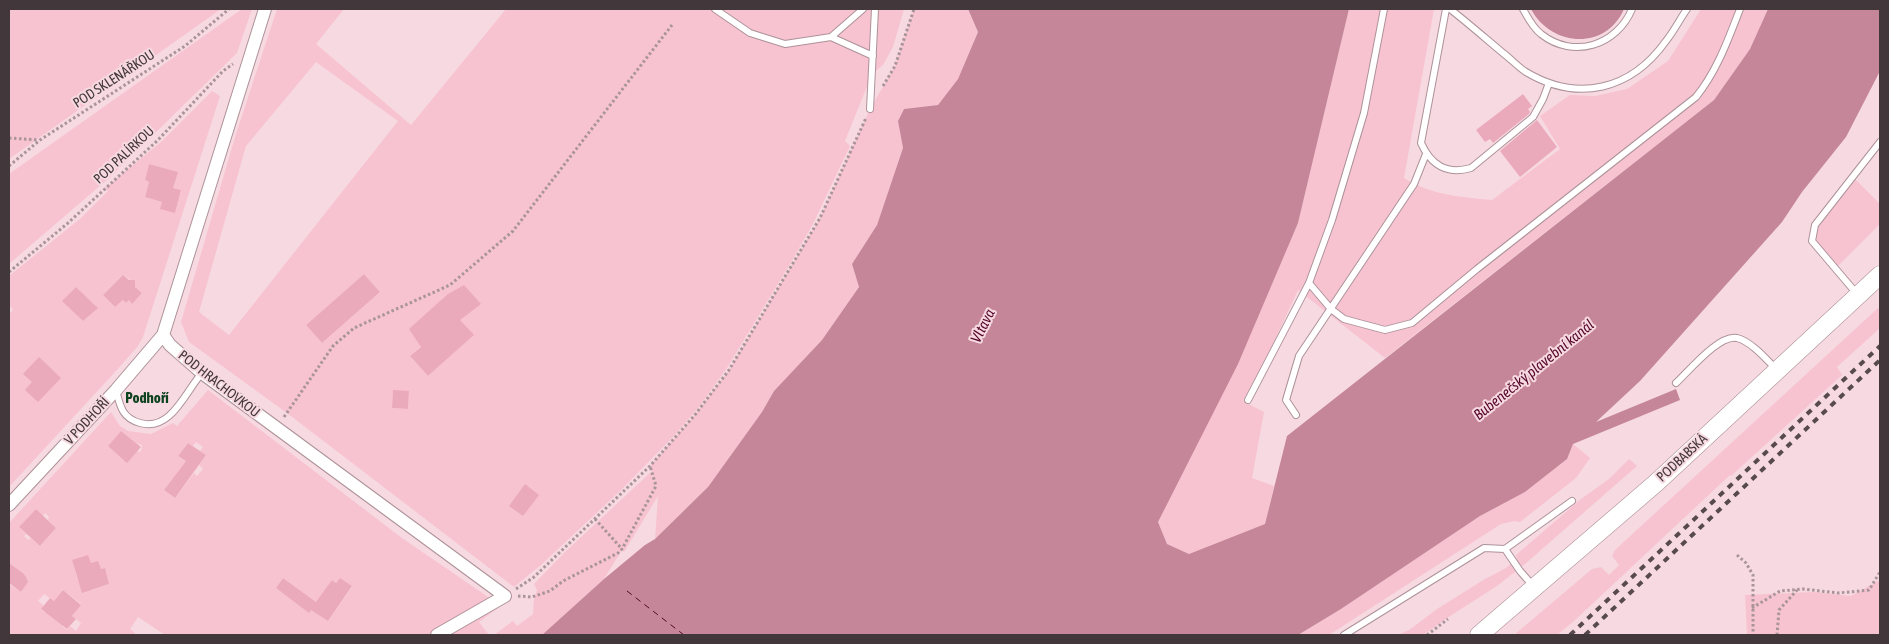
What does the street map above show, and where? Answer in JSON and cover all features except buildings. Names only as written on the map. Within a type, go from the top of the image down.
[{"type":"main road","name":"PODBABSKÁ","points":[[1479,635],[1656,483],[1880,275]]},
{"type":"street","points":[[163,335],[265,9]]},
{"type":"street","name":"POD HRACHOVKOU","points":[[163,335],[170,345],[202,373],[505,596]]},
{"type":"street","name":"V PODHOŘÍ","points":[[9,505],[116,390],[163,335]]},
{"type":"street","points":[[437,635],[505,596]]},
{"type":"lane","points":[[715,9],[750,33],[786,44],[831,37],[863,9]]},
{"type":"lane","points":[[870,109],[875,9]]},
{"type":"lane","points":[[1248,400],[1309,283],[1332,220],[1364,113],[1384,9]]},
{"type":"lane","points":[[1446,9],[1421,142],[1426,154],[1436,164],[1446,168],[1462,170],[1471,168],[1533,117],[1549,83]]},
{"type":"lane","points":[[1450,9],[1525,72],[1549,83],[1572,89],[1601,88],[1615,83],[1643,66],[1666,42],[1686,9]]},
{"type":"lane","points":[[1523,9],[1530,23],[1541,34],[1571,48],[1584,47],[1608,38],[1627,21],[1632,9]]},
{"type":"lane","points":[[1309,283],[1331,309],[1344,319],[1385,330],[1412,323],[1477,269],[1696,97],[1708,82],[1740,9]]},
{"type":"lane","points":[[831,37],[873,56]]},
{"type":"lane","points":[[1858,295],[1812,241],[1815,225],[1880,142]]},
{"type":"lane","points":[[1296,415],[1286,400],[1299,356],[1414,184],[1426,154]]},
{"type":"lane","points":[[1676,383],[1712,348],[1725,339],[1736,338],[1747,343],[1777,370]]},
{"type":"lane","points":[[116,390],[121,409],[129,418],[150,426],[164,420],[173,412],[202,373]]},
{"type":"lane","points":[[1344,635],[1484,548],[1505,549],[1572,501]]},
{"type":"lane","points":[[1505,549],[1520,571],[1535,588]]},
{"type":"path","name":"POD SKLENÁŘKOU","points":[[9,166],[40,140],[185,46],[229,9]]},
{"type":"path","points":[[505,596],[534,577],[650,466],[694,416],[729,370],[820,218],[870,109],[894,66],[914,9]]},
{"type":"path","points":[[277,428],[334,346],[354,328],[450,284],[513,231],[672,25]]},
{"type":"path","name":"POD PALÍRKOU","points":[[9,272],[68,222],[158,140],[223,71],[252,51]]},
{"type":"path","points":[[9,138],[40,140]]},
{"type":"path","points":[[505,596],[532,597],[543,594],[563,581],[618,553],[622,549],[656,486],[650,466]]},
{"type":"path","points":[[595,519],[622,549]]},
{"type":"path","points":[[1737,556],[1746,563],[1753,575],[1753,635]]},
{"type":"path","points":[[1752,608],[1780,591],[1797,590],[1838,593],[1869,590],[1880,572]]},
{"type":"path","points":[[1777,635],[1779,610],[1797,590]]},
{"type":"path","points":[[1427,635],[1448,619]]},
{"type":"shaded area","points":[[9,9],[221,9],[9,159]]},
{"type":"shaded area","points":[[242,9],[252,9],[237,53],[109,178],[9,264],[9,174]]},
{"type":"shaded area","points":[[277,9],[344,9],[316,44],[411,125],[506,9],[904,9],[893,47],[883,65],[872,74],[845,141],[850,146],[813,224],[727,368],[699,407],[673,437],[620,491],[542,564],[514,587],[287,413],[189,342],[181,322],[235,137]],"holes":[[[316,62],[398,121],[229,335],[199,312],[246,146]],[[364,274],[380,292],[322,343],[306,325]],[[456,316],[473,336],[428,376],[410,356]],[[393,391],[409,391],[408,409],[392,408]]]},
{"type":"shaded area","points":[[914,9],[968,9],[978,32],[958,79],[938,105],[904,109],[898,121],[903,148],[877,225],[852,264],[859,287],[822,340],[774,391],[762,412],[708,487],[655,539],[658,496],[624,552],[622,550],[604,579],[542,635],[494,635],[513,621],[517,626],[533,614],[537,590],[534,584],[565,552],[651,472],[655,482],[650,466],[694,416],[729,370],[820,218],[870,109],[895,66]]},
{"type":"shaded area","points":[[1349,9],[1434,9],[1404,178],[1435,192],[1492,200],[1560,149],[1540,116],[1570,95],[1595,96],[1627,89],[1668,61],[1701,9],[1768,9],[1750,49],[1714,100],[1385,358],[1298,290],[1272,346],[1243,401],[1264,412],[1252,478],[1274,486],[1265,524],[1189,554],[1167,544],[1158,522],[1298,223]]},
{"type":"shaded area","points":[[212,91],[220,96],[143,337],[138,346],[116,371],[9,487],[9,314],[13,310],[9,305],[9,276],[81,218],[108,191],[105,188],[161,142]],"holes":[[[149,164],[177,172],[173,188],[181,190],[175,213],[162,202],[145,197],[149,182],[145,180]],[[123,275],[135,283],[135,287],[142,293],[132,303],[129,300],[126,303],[123,300],[115,307],[103,295]],[[76,287],[96,306],[93,312],[83,321],[63,301]]]},
{"type":"shaded area","points":[[1854,178],[1880,204],[1880,224],[1838,266],[1812,240],[1810,232]]},
{"type":"shaded area","points":[[1878,308],[1880,310],[1880,328],[1837,367],[1842,375],[1730,475],[1574,621],[1557,635],[1514,635],[1592,569],[1601,567],[1609,575],[1619,565],[1612,556],[1615,550]]},
{"type":"shaded area","points":[[208,390],[402,538],[491,599],[428,635],[165,635],[138,617],[130,629],[135,633],[133,635],[9,635],[9,581],[10,585],[21,592],[27,583],[23,573],[9,563],[9,523],[111,412],[120,426],[128,431],[151,434],[173,423],[177,426]],"holes":[[[121,431],[136,443],[142,445],[142,449],[140,452],[108,446]],[[196,442],[203,447],[200,451],[206,455],[199,465],[203,469],[197,476],[194,473],[175,498],[164,490],[186,461],[178,456],[188,443],[193,446]],[[36,509],[43,516],[45,513],[49,517],[48,520],[56,528],[40,546],[31,538],[28,540],[24,536],[26,534],[19,527]],[[72,560],[91,563],[101,569],[105,568],[109,584],[92,590],[87,578],[78,581]],[[283,578],[316,602],[309,612],[276,588]],[[340,578],[352,587],[328,621],[315,612],[332,580],[336,583]],[[63,590],[81,604],[72,616],[81,623],[76,631],[70,626],[67,630],[62,626],[65,623],[48,610],[46,613],[41,610],[44,606],[38,601],[44,594],[54,601]]]},
{"type":"shaded area","points":[[1573,444],[1590,458],[1576,478],[1520,522],[1514,521],[1501,524],[1329,635],[1298,635],[1341,609],[1480,516],[1525,492],[1567,459]]},
{"type":"shaded area","points":[[1629,459],[1637,466],[1525,564],[1497,586],[1423,635],[1398,635],[1409,630],[1437,609],[1485,579],[1506,568],[1517,559],[1516,555],[1581,499],[1609,479]]},
{"type":"shaded area","points":[[1880,580],[1880,635],[1747,635],[1745,595],[1814,592],[1851,596]]},
{"type":"shaded area","points":[[499,607],[479,622],[489,635],[441,635]]},
{"type":"water","points":[[968,9],[1349,9],[1298,223],[1238,364],[1158,522],[1167,544],[1189,554],[1265,524],[1287,436],[1714,100],[1750,49],[1768,9],[1880,9],[1880,71],[1846,137],[1802,192],[1782,222],[1640,381],[1596,422],[1676,389],[1680,400],[1573,444],[1567,459],[1525,492],[1480,516],[1341,609],[1298,635],[542,635],[604,579],[655,539],[708,487],[762,412],[774,391],[822,340],[859,287],[852,264],[877,225],[903,148],[898,121],[904,109],[938,105],[958,79],[978,32]]},
{"type":"water","points":[[1531,9],[1624,9],[1616,23],[1605,32],[1592,37],[1578,39],[1564,37],[1551,31],[1540,22]]},
{"type":"ferry route","points":[[627,591],[684,635]]},
{"type":"railway","points":[[1570,635],[1880,346]]},
{"type":"railway","points":[[1585,635],[1880,360]]},
{"type":"district","name":"Podhoří","points":[[147,398]]},
{"type":"water label","name":"Vltava","points":[[983,326]]},
{"type":"water label","name":"Bubenečský plavební kanál","points":[[1534,370]]}]
